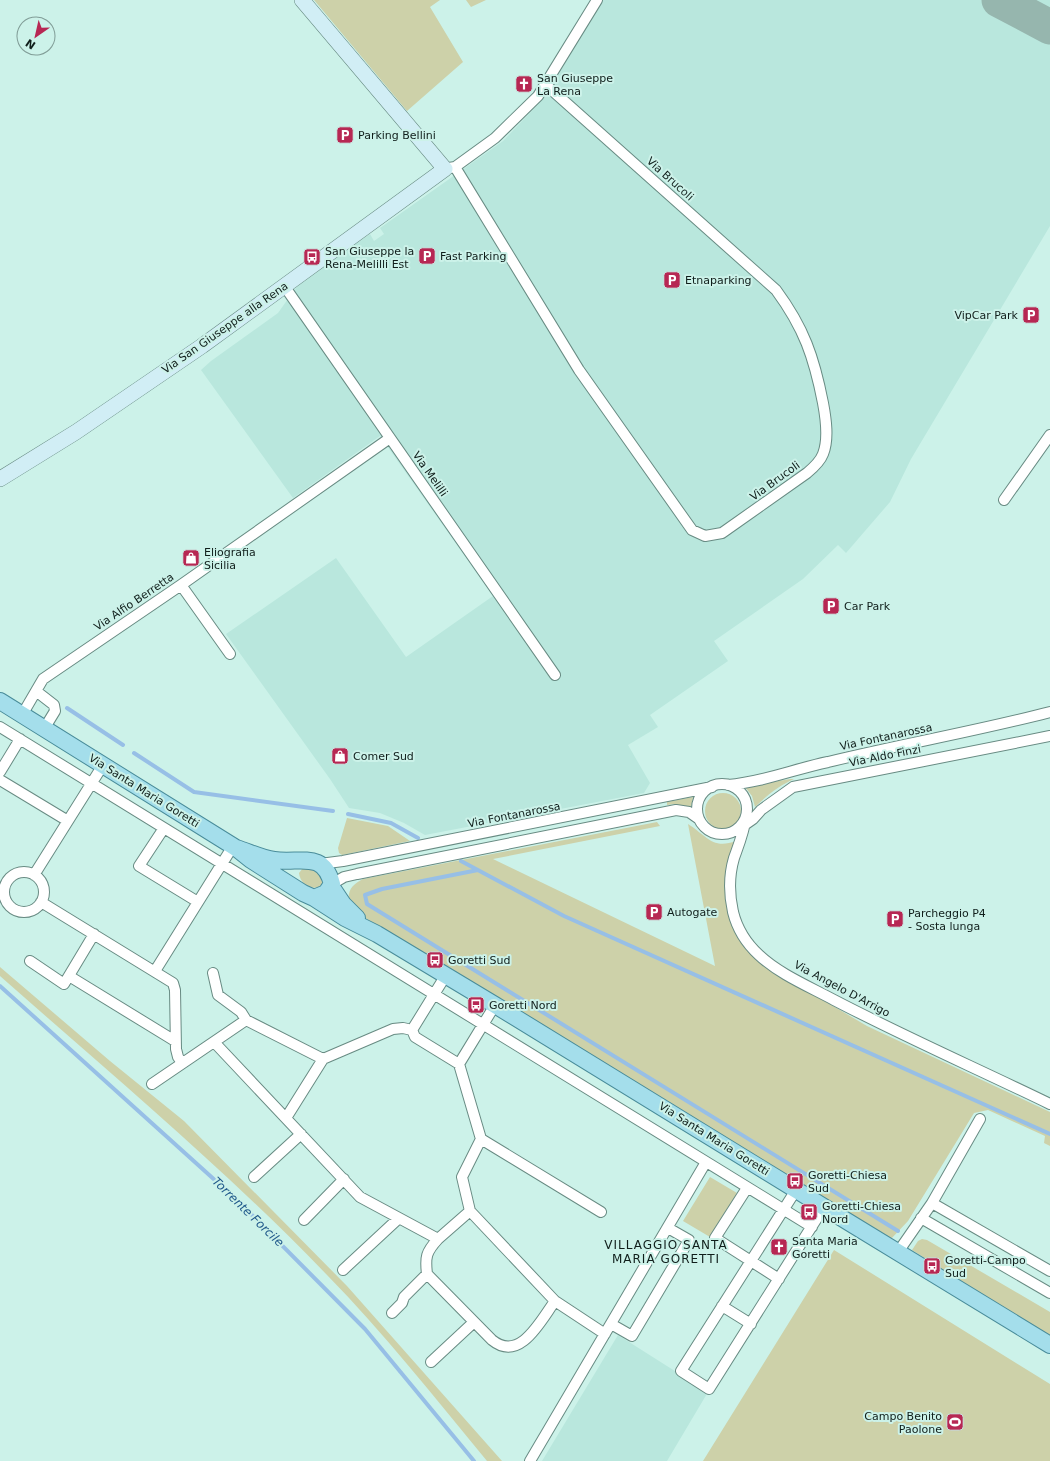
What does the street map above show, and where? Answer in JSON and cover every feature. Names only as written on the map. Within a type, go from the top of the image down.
[{"type":"main road","points":[[302,0],[450,168]]},
{"type":"main road","name":"Via San Giuseppe alla Rena","points":[[0,479],[88,423],[202,346],[450,168]]},
{"type":"main road","name":"Via Santa Maria Goretti","points":[[0,701],[234,847],[271,859],[295,861]]},
{"type":"main road","points":[[234,847],[251,860],[292,885],[302,893],[314,898],[345,918],[377,934]]},
{"type":"main road","points":[[292,885],[290,872],[295,861],[310,860],[320,864],[328,873],[336,895],[349,911],[377,934]]},
{"type":"main road","points":[[314,898],[322,896],[332,885]]},
{"type":"main road","name":"Via Santa Maria Goretti","points":[[377,934],[496,1005],[824,1208],[1050,1345]]},
{"type":"street","name":"Via San Giuseppe alla Rena","points":[[450,168],[495,138],[508,127],[538,96],[597,0]]},
{"type":"street","name":"Via Brucoli","points":[[450,168],[579,370],[692,530],[705,536],[722,533],[807,473],[817,464],[822,455],[826,437],[826,427],[815,364],[809,347],[789,309],[776,290],[545,84]]},
{"type":"street","name":"Via Melilli","points":[[285,286],[556,675]]},
{"type":"street","points":[[1004,500],[1050,435]]},
{"type":"street","name":"Via Alfio Berretta","points":[[22,715],[43,680],[390,438]]},
{"type":"street","points":[[181,585],[230,654]]},
{"type":"street","points":[[36,691],[54,705],[55,711],[44,729]]},
{"type":"street","name":"Via Fontanarossa","points":[[728,785],[764,780],[827,762],[1013,722],[1050,712]]},
{"type":"street","points":[[0,727],[812,1228]]},
{"type":"street","name":"Via Aldo Finzi","points":[[743,824],[793,787],[1050,736]]},
{"type":"street","points":[[0,772],[20,739]]},
{"type":"street","points":[[34,875],[103,765]]},
{"type":"street","points":[[0,780],[68,821]]},
{"type":"street","points":[[728,785],[738,790],[745,799],[747,810],[743,824],[727,834],[716,833],[706,828],[700,819],[698,808],[699,800],[703,794],[712,787],[728,785]]},
{"type":"street","name":"Via Fontanarossa","points":[[320,864],[358,858],[712,787]]},
{"type":"street","points":[[332,885],[344,877],[357,874],[676,810],[689,812],[700,819]]},
{"type":"street","name":"Via Angelo D'Arrigo","points":[[743,824],[742,838],[734,859],[730,879],[730,895],[733,913],[738,926],[746,939],[760,956],[781,971],[869,1019],[1050,1104]]},
{"type":"street","points":[[164,828],[139,866],[198,902]]},
{"type":"street","points":[[155,971],[222,863],[234,847]]},
{"type":"street","points":[[23,872],[34,875],[42,884],[44,890],[41,902],[37,908],[26,912],[13,909],[5,899],[4,879],[23,872]]},
{"type":"street","points":[[41,902],[173,983],[175,1042],[178,1057],[182,1063]]},
{"type":"street","points":[[30,961],[64,984],[94,934]]},
{"type":"street","points":[[213,973],[218,994],[241,1012],[246,1020],[323,1059]]},
{"type":"street","points":[[412,1030],[446,975]]},
{"type":"street","points":[[69,976],[175,1042]]},
{"type":"street","points":[[459,1064],[496,1005]]},
{"type":"street","points":[[152,1084],[246,1020]]},
{"type":"street","points":[[286,1118],[323,1059],[393,1029],[403,1028],[412,1030]]},
{"type":"street","points":[[412,1030],[415,1037],[459,1064],[481,1139],[462,1178],[470,1212],[555,1301],[605,1334]]},
{"type":"street","points":[[214,1042],[360,1196],[438,1239]]},
{"type":"street","points":[[898,1252],[932,1203],[980,1119]]},
{"type":"street","points":[[254,1177],[301,1134]]},
{"type":"street","points":[[481,1139],[602,1212]]},
{"type":"street","points":[[530,1461],[706,1162]]},
{"type":"street","points":[[304,1220],[344,1179]]},
{"type":"street","points":[[747,1188],[715,1238],[779,1279]]},
{"type":"street","points":[[796,1190],[681,1371],[709,1389],[824,1208]]},
{"type":"street","points":[[932,1203],[1050,1271]]},
{"type":"street","points":[[470,1212],[429,1248],[426,1255],[427,1274],[497,1344],[509,1348],[523,1342],[532,1333],[555,1301]]},
{"type":"street","points":[[343,1270],[399,1218]]},
{"type":"street","points":[[921,1218],[1050,1293]]},
{"type":"street","points":[[611,1324],[632,1336],[689,1240],[668,1228]]},
{"type":"street","points":[[392,1313],[402,1303],[404,1297],[427,1274]]},
{"type":"street","points":[[722,1306],[750,1324]]},
{"type":"street","points":[[431,1362],[474,1322]]},
{"type":"shaded area","points":[[603,0],[1050,0],[1050,226],[911,459],[890,502],[846,553],[838,545],[803,579],[714,641],[728,661],[650,715],[658,727],[628,745],[650,783],[644,793],[425,835],[404,823],[380,813],[349,808],[330,779],[226,634],[336,558],[406,657],[493,596],[380,436],[293,498],[201,370],[211,361],[278,313],[300,282],[370,234],[374,241],[384,234],[380,228],[503,141],[545,97]]},
{"type":"shaded area","points":[[618,1335],[708,1392],[667,1461],[542,1461]]},
{"type":"green space","points":[[314,0],[440,0],[430,7],[463,62],[407,111]]},
{"type":"green space","points":[[466,0],[486,0],[471,7]]},
{"type":"green space","points":[[794,779],[773,791],[755,807],[752,796],[745,787]]},
{"type":"green space","points":[[723,793],[733,796],[738,801],[741,811],[738,821],[733,826],[723,829],[713,826],[708,821],[705,811],[708,801],[713,796]]},
{"type":"green space","points":[[693,797],[691,807],[674,804],[667,805],[667,802]]},
{"type":"green space","points":[[347,818],[388,826],[410,841],[342,855],[339,853],[338,848]]},
{"type":"green space","points":[[657,822],[660,826],[493,859],[715,966],[688,824],[715,842],[721,844],[736,841],[730,856],[725,878],[728,911],[767,967],[867,1026],[1050,1112],[1050,1146],[1044,1143],[1045,1136],[988,1110],[974,1113],[908,1221],[891,1239],[359,914],[349,902],[350,891],[356,883],[363,879]]},
{"type":"green space","points":[[303,868],[316,872],[323,883],[319,887],[315,888],[309,887],[303,883],[299,873]]},
{"type":"green space","points":[[0,967],[110,1061],[184,1121],[347,1286],[502,1461],[487,1461],[409,1366],[327,1275],[248,1197],[167,1122],[0,976]]},
{"type":"green space","points":[[710,1177],[737,1193],[710,1237],[683,1221]]},
{"type":"green space","points":[[922,1239],[927,1240],[1050,1312],[1050,1337],[912,1250],[918,1241]]},
{"type":"green space","points":[[834,1250],[1050,1384],[1050,1461],[703,1461]]},
{"type":"waterway","points":[[67,708],[123,745]]},
{"type":"waterway","points":[[134,753],[194,792],[333,811]]},
{"type":"waterway","points":[[348,814],[391,823],[418,838]]},
{"type":"waterway","points":[[461,861],[564,916],[1050,1134]]},
{"type":"waterway","points":[[478,870],[382,889],[365,895],[367,904],[898,1231]]},
{"type":"waterway","name":"Torrente Forcile","points":[[0,986],[238,1201],[365,1329],[474,1461]]},
{"type":"taxiway","points":[[999,0],[1050,27]]},
{"type":"place","name":"San Giuseppe La Rena","points":[[524,84]]},
{"type":"place","name":"Parking Bellini","points":[[345,135]]},
{"type":"place","name":"Fast Parking","points":[[427,256]]},
{"type":"place","name":"San Giuseppe la Rena-Melilli Est","points":[[312,257]]},
{"type":"place","name":"Etnaparking","points":[[672,280]]},
{"type":"place","name":"VipCar Park","points":[[1031,315]]},
{"type":"place","name":"Eliografia Sicilia","points":[[191,558]]},
{"type":"place","name":"Car Park","points":[[831,606]]},
{"type":"place","name":"Comer Sud","points":[[340,756]]},
{"type":"place","name":"Autogate","points":[[654,912]]},
{"type":"place","name":"Parcheggio P4 - Sosta lunga","points":[[895,919]]},
{"type":"place","name":"Goretti Sud","points":[[435,960]]},
{"type":"place","name":"Goretti Nord","points":[[476,1005]]},
{"type":"place","name":"Goretti-Chiesa Sud","points":[[795,1181]]},
{"type":"place","name":"Goretti-Chiesa Nord","points":[[809,1212]]},
{"type":"place","name":"Santa Maria Goretti","points":[[779,1247]]},
{"type":"place","name":"Goretti-Campo Sud","points":[[932,1266]]},
{"type":"place","name":"Campo Benito Paolone","points":[[955,1422]]},
{"type":"district","name":"VILLAGGIO SANTA MARIA GORETTI","points":[[666,1252]]}]
